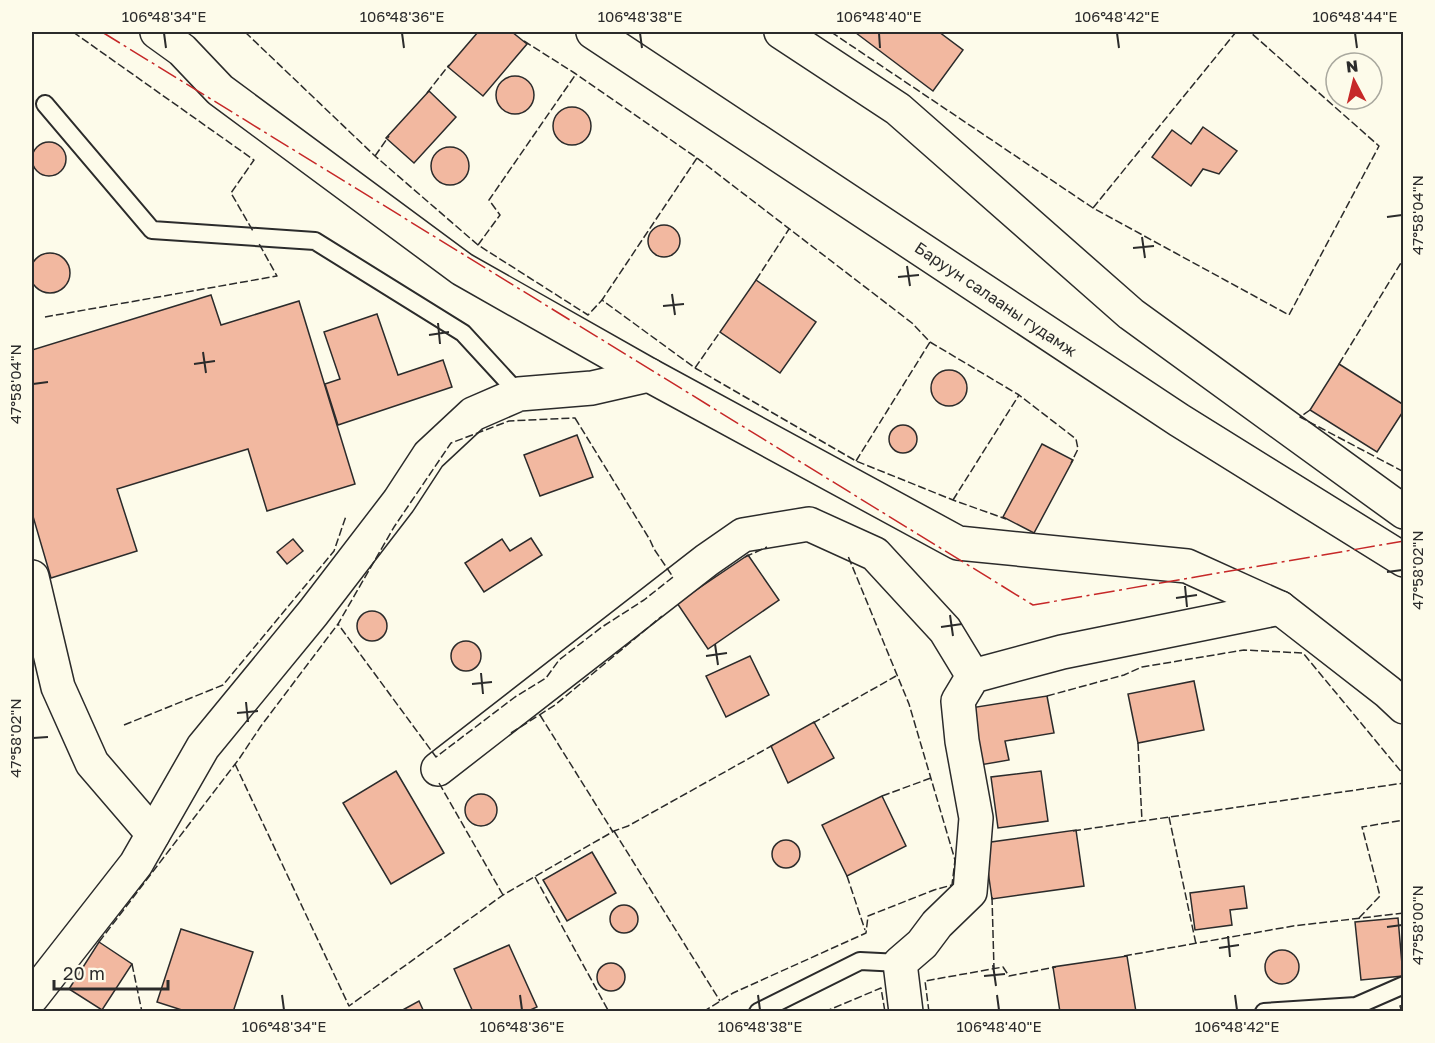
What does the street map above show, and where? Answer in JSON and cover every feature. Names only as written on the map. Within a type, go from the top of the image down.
[{"type":"street","points":[[157,32],[182,50],[220,90],[462,269],[649,375],[958,543],[1187,566],[1280,608],[1404,707]]},
{"type":"street","name":"Баруун салааны гудамж","points":[[593,32],[1179,420],[1404,560]]},
{"type":"street","points":[[781,32],[898,109],[1131,314],[1404,512]]},
{"type":"street","points":[[32,998],[136,864],[203,747],[399,501],[429,455],[473,414],[519,394],[592,388],[649,375]]},
{"type":"street","points":[[438,769],[706,560],[743,535],[808,524],[875,554],[945,630],[973,676]]},
{"type":"street","points":[[32,578],[58,687],[92,763],[153,834]]},
{"type":"street","points":[[906,1011],[900,963],[922,944],[936,924],[970,892],[976,818],[962,741],[958,701],[973,676],[1062,652],[1280,608]]},
{"type":"lane","points":[[45,104],[152,230],[315,241],[463,333],[519,394]]},
{"type":"lane","points":[[758,1011],[861,961],[900,963]]},
{"type":"lane","points":[[1264,1011],[1356,1006],[1404,985]]},
{"type":"building","points":[[478,32],[512,32],[527,44],[483,96],[448,67]]},
{"type":"building","points":[[939,32],[963,50],[933,91],[856,33]]},
{"type":"building","points":[[515,76],[529,81],[534,95],[529,109],[515,114],[501,109],[496,95],[501,81]]},
{"type":"building","points":[[429,91],[456,117],[414,163],[386,138]]},
{"type":"building","points":[[572,107],[586,112],[591,126],[586,140],[572,145],[558,140],[553,126],[558,112]]},
{"type":"building","points":[[1203,127],[1237,151],[1219,174],[1203,169],[1191,186],[1152,157],[1172,130],[1191,144]]},
{"type":"building","points":[[49,142],[61,147],[66,159],[61,171],[49,176],[37,171],[32,159],[37,147]]},
{"type":"building","points":[[450,147],[464,152],[469,166],[464,180],[450,185],[436,180],[431,166],[436,152]]},
{"type":"building","points":[[664,225],[676,229],[680,241],[676,253],[664,257],[652,253],[648,241],[652,229]]},
{"type":"building","points":[[50,253],[58,254],[64,259],[69,265],[69,281],[64,287],[58,292],[50,293],[42,292],[36,287],[31,281],[30,273],[31,265],[36,259],[42,254]]},
{"type":"building","points":[[756,280],[816,322],[780,373],[720,332]]},
{"type":"building","points":[[211,295],[221,325],[299,301],[355,484],[267,511],[248,449],[117,489],[137,551],[51,578],[32,513],[32,350]]},
{"type":"building","points":[[377,314],[398,375],[443,360],[452,387],[338,425],[325,384],[340,379],[324,332]]},
{"type":"building","points":[[1339,364],[1404,405],[1404,410],[1377,452],[1310,410]]},
{"type":"building","points":[[949,370],[962,375],[967,388],[962,401],[949,406],[936,401],[931,388],[936,375]]},
{"type":"building","points":[[903,425],[913,429],[917,439],[913,449],[903,453],[893,449],[889,439],[893,429]]},
{"type":"building","points":[[577,435],[593,477],[540,496],[524,455]]},
{"type":"building","points":[[1042,444],[1073,460],[1034,533],[1003,517]]},
{"type":"building","points":[[531,538],[542,555],[484,592],[465,563],[502,539],[510,551]]},
{"type":"building","points":[[293,539],[303,551],[287,564],[277,552]]},
{"type":"building","points":[[748,555],[779,600],[708,649],[677,603]]},
{"type":"building","points":[[372,611],[383,615],[387,626],[383,637],[372,641],[361,637],[357,626],[361,615]]},
{"type":"building","points":[[466,641],[477,645],[481,656],[477,667],[466,671],[455,667],[451,656],[455,645]]},
{"type":"building","points":[[750,656],[769,695],[726,717],[706,676]]},
{"type":"building","points":[[1194,681],[1204,730],[1138,743],[1128,694]]},
{"type":"building","points":[[1047,696],[1054,733],[1005,741],[1009,760],[980,765],[970,708]]},
{"type":"building","points":[[814,722],[834,758],[788,783],[771,746]]},
{"type":"building","points":[[396,771],[444,853],[391,884],[343,803]]},
{"type":"building","points":[[1041,771],[1048,821],[998,828],[991,777]]},
{"type":"building","points":[[481,794],[492,799],[497,810],[492,821],[481,826],[470,821],[465,810],[470,799]]},
{"type":"building","points":[[882,796],[906,846],[847,876],[822,825]]},
{"type":"building","points":[[1076,830],[1084,886],[992,899],[984,843]]},
{"type":"building","points":[[786,840],[796,844],[800,854],[796,864],[786,868],[776,864],[772,854],[776,844]]},
{"type":"building","points":[[592,852],[616,893],[567,921],[543,880]]},
{"type":"building","points":[[1244,886],[1247,908],[1230,910],[1232,925],[1195,930],[1190,893]]},
{"type":"building","points":[[624,905],[634,909],[638,919],[634,929],[624,933],[614,929],[610,919],[614,909]]},
{"type":"building","points":[[1398,918],[1403,976],[1361,980],[1355,922]]},
{"type":"building","points":[[181,929],[253,952],[233,1012],[188,1012],[157,1002]]},
{"type":"building","points":[[99,942],[132,964],[102,1010],[69,989]]},
{"type":"building","points":[[509,945],[537,1007],[526,1012],[473,1012],[454,969]]},
{"type":"building","points":[[1282,950],[1294,955],[1299,967],[1294,979],[1282,984],[1270,979],[1265,967],[1270,955]]},
{"type":"building","points":[[1127,956],[1136,1012],[1060,1012],[1053,967]]},
{"type":"building","points":[[611,963],[621,967],[625,977],[621,987],[611,991],[601,987],[597,977],[601,967]]},
{"type":"building","points":[[419,1001],[424,1012],[399,1012]]},
{"type":"fence","points":[[73,32],[254,160],[231,193],[253,231]]},
{"type":"fence","points":[[245,32],[375,156],[478,245],[588,315],[602,300]]},
{"type":"fence","points":[[831,32],[1093,208],[1289,315],[1379,146],[1250,32]]},
{"type":"fence","points":[[1093,208],[1236,32]]},
{"type":"fence","points":[[524,41],[697,158],[912,323],[930,342],[1019,395],[1076,439],[1078,449],[1071,463]]},
{"type":"fence","points":[[427,93],[449,65]]},
{"type":"fence","points":[[478,245],[500,215],[489,200],[576,74]]},
{"type":"fence","points":[[375,156],[389,136]]},
{"type":"fence","points":[[697,158],[602,300],[695,368],[856,461],[1006,519]]},
{"type":"fence","points":[[756,280],[789,229]]},
{"type":"fence","points":[[45,317],[277,276],[258,242]]},
{"type":"fence","points":[[1339,364],[1404,258]]},
{"type":"fence","points":[[695,368],[720,332]]},
{"type":"fence","points":[[856,461],[930,342]]},
{"type":"fence","points":[[953,500],[1019,395]]},
{"type":"fence","points":[[1310,410],[1300,417],[1404,472]]},
{"type":"fence","points":[[575,418],[673,577],[559,660],[546,678],[515,697],[436,757],[338,624],[394,527],[451,443],[509,421],[575,418]]},
{"type":"fence","points":[[124,725],[223,685],[334,551],[346,516]]},
{"type":"fence","points":[[745,557],[767,547]]},
{"type":"fence","points":[[703,1012],[733,993],[866,933],[868,916],[952,885],[955,860],[909,704],[848,556]]},
{"type":"fence","points":[[511,733],[555,705],[662,616]]},
{"type":"fence","points":[[99,942],[239,759],[338,624]]},
{"type":"fence","points":[[1047,696],[1124,675],[1142,667],[1244,650],[1303,653],[1404,775]]},
{"type":"fence","points":[[813,723],[896,676]]},
{"type":"fence","points":[[540,715],[613,832]]},
{"type":"fence","points":[[1138,743],[1142,821]]},
{"type":"fence","points":[[235,764],[349,1006],[503,895],[614,831],[628,826],[773,745]]},
{"type":"fence","points":[[882,796],[931,778]]},
{"type":"fence","points":[[439,783],[503,895]]},
{"type":"fence","points":[[1073,831],[1404,783]]},
{"type":"fence","points":[[1169,817],[1196,944]]},
{"type":"fence","points":[[1359,918],[1380,896],[1362,827],[1404,820]]},
{"type":"fence","points":[[614,831],[720,1001]]},
{"type":"fence","points":[[847,876],[865,930]]},
{"type":"fence","points":[[535,877],[609,1012]]},
{"type":"fence","points":[[992,897],[994,969]]},
{"type":"fence","points":[[1124,956],[1293,926],[1404,913]]},
{"type":"fence","points":[[132,964],[142,1012]]},
{"type":"fence","points":[[929,1012],[925,981],[1003,967],[1009,976],[1056,967]]},
{"type":"fence","points":[[824,1012],[881,988],[885,1012]]},
{"type":"fence","points":[[1402,1012],[1400,1006],[1404,1005]]},
{"type":"power","points":[[102,32],[1033,605],[1404,541]]}]
